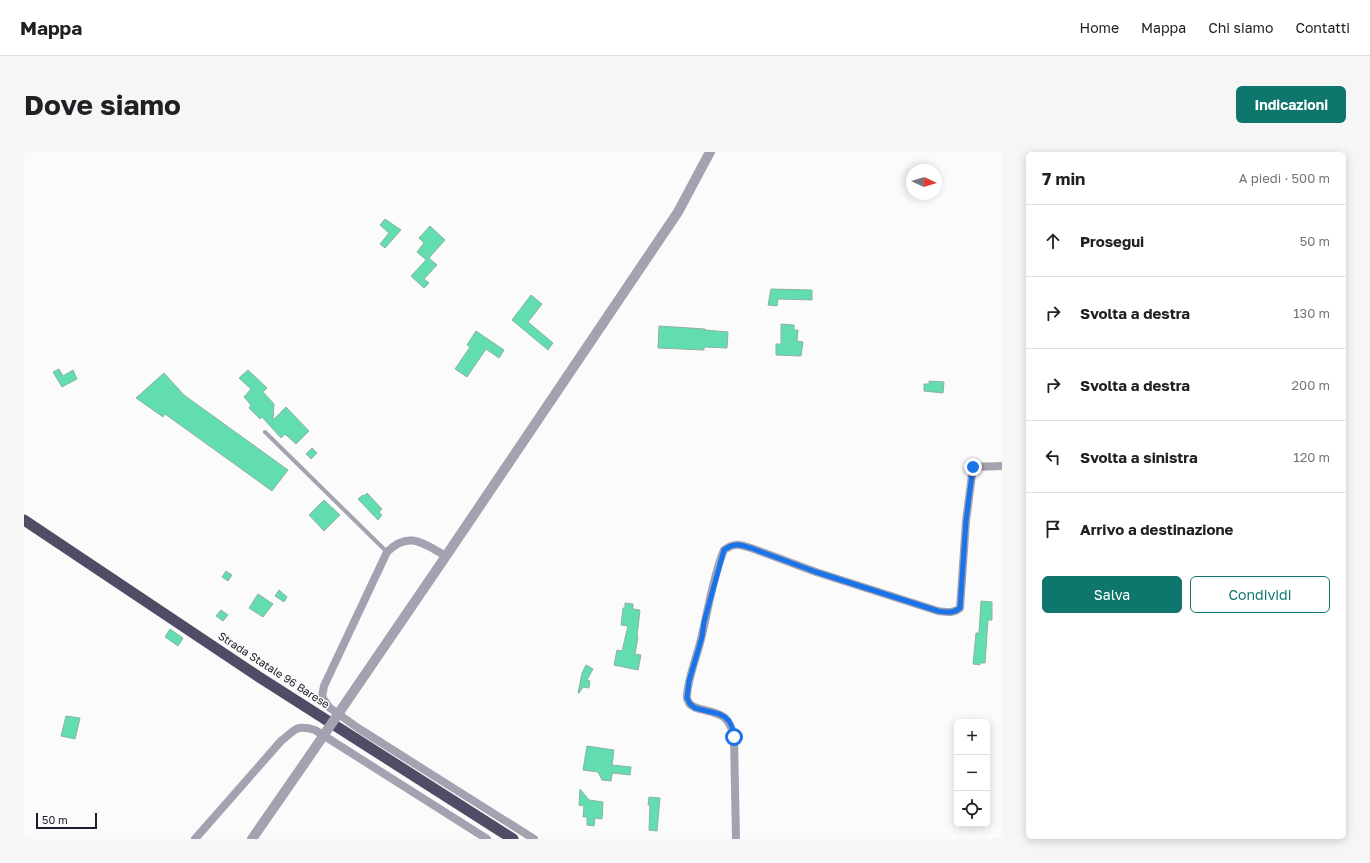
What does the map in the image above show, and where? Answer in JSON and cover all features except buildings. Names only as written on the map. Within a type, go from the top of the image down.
[{"type":"highway","name":"Strada Statale 96 Barese","points":[[24,520],[259,677],[513,839]]},
{"type":"street","points":[[252,839],[446,556],[678,212],[710,152]]},
{"type":"street","points":[[736,839],[734,737],[732,727],[725,717],[695,708],[690,704],[687,698],[689,681],[702,637],[704,622],[724,550],[730,545],[736,544],[751,548],[866,589],[938,611],[956,612],[960,608],[961,602],[966,521],[973,467],[1002,466]]},
{"type":"street","points":[[446,556],[421,542],[408,539],[395,544],[387,552],[324,686],[322,697],[330,708],[358,728],[534,839]]},
{"type":"street","points":[[195,839],[281,741],[294,730],[303,726],[315,730],[488,839]]},
{"type":"lane","points":[[265,432],[387,552]]},
{"type":"route","points":[[734,737],[732,727],[725,717],[695,708],[690,704],[687,698],[689,681],[702,637],[704,622],[724,550],[730,545],[736,544],[751,548],[866,589],[938,611],[956,612],[960,608],[966,521],[973,467]]}]
